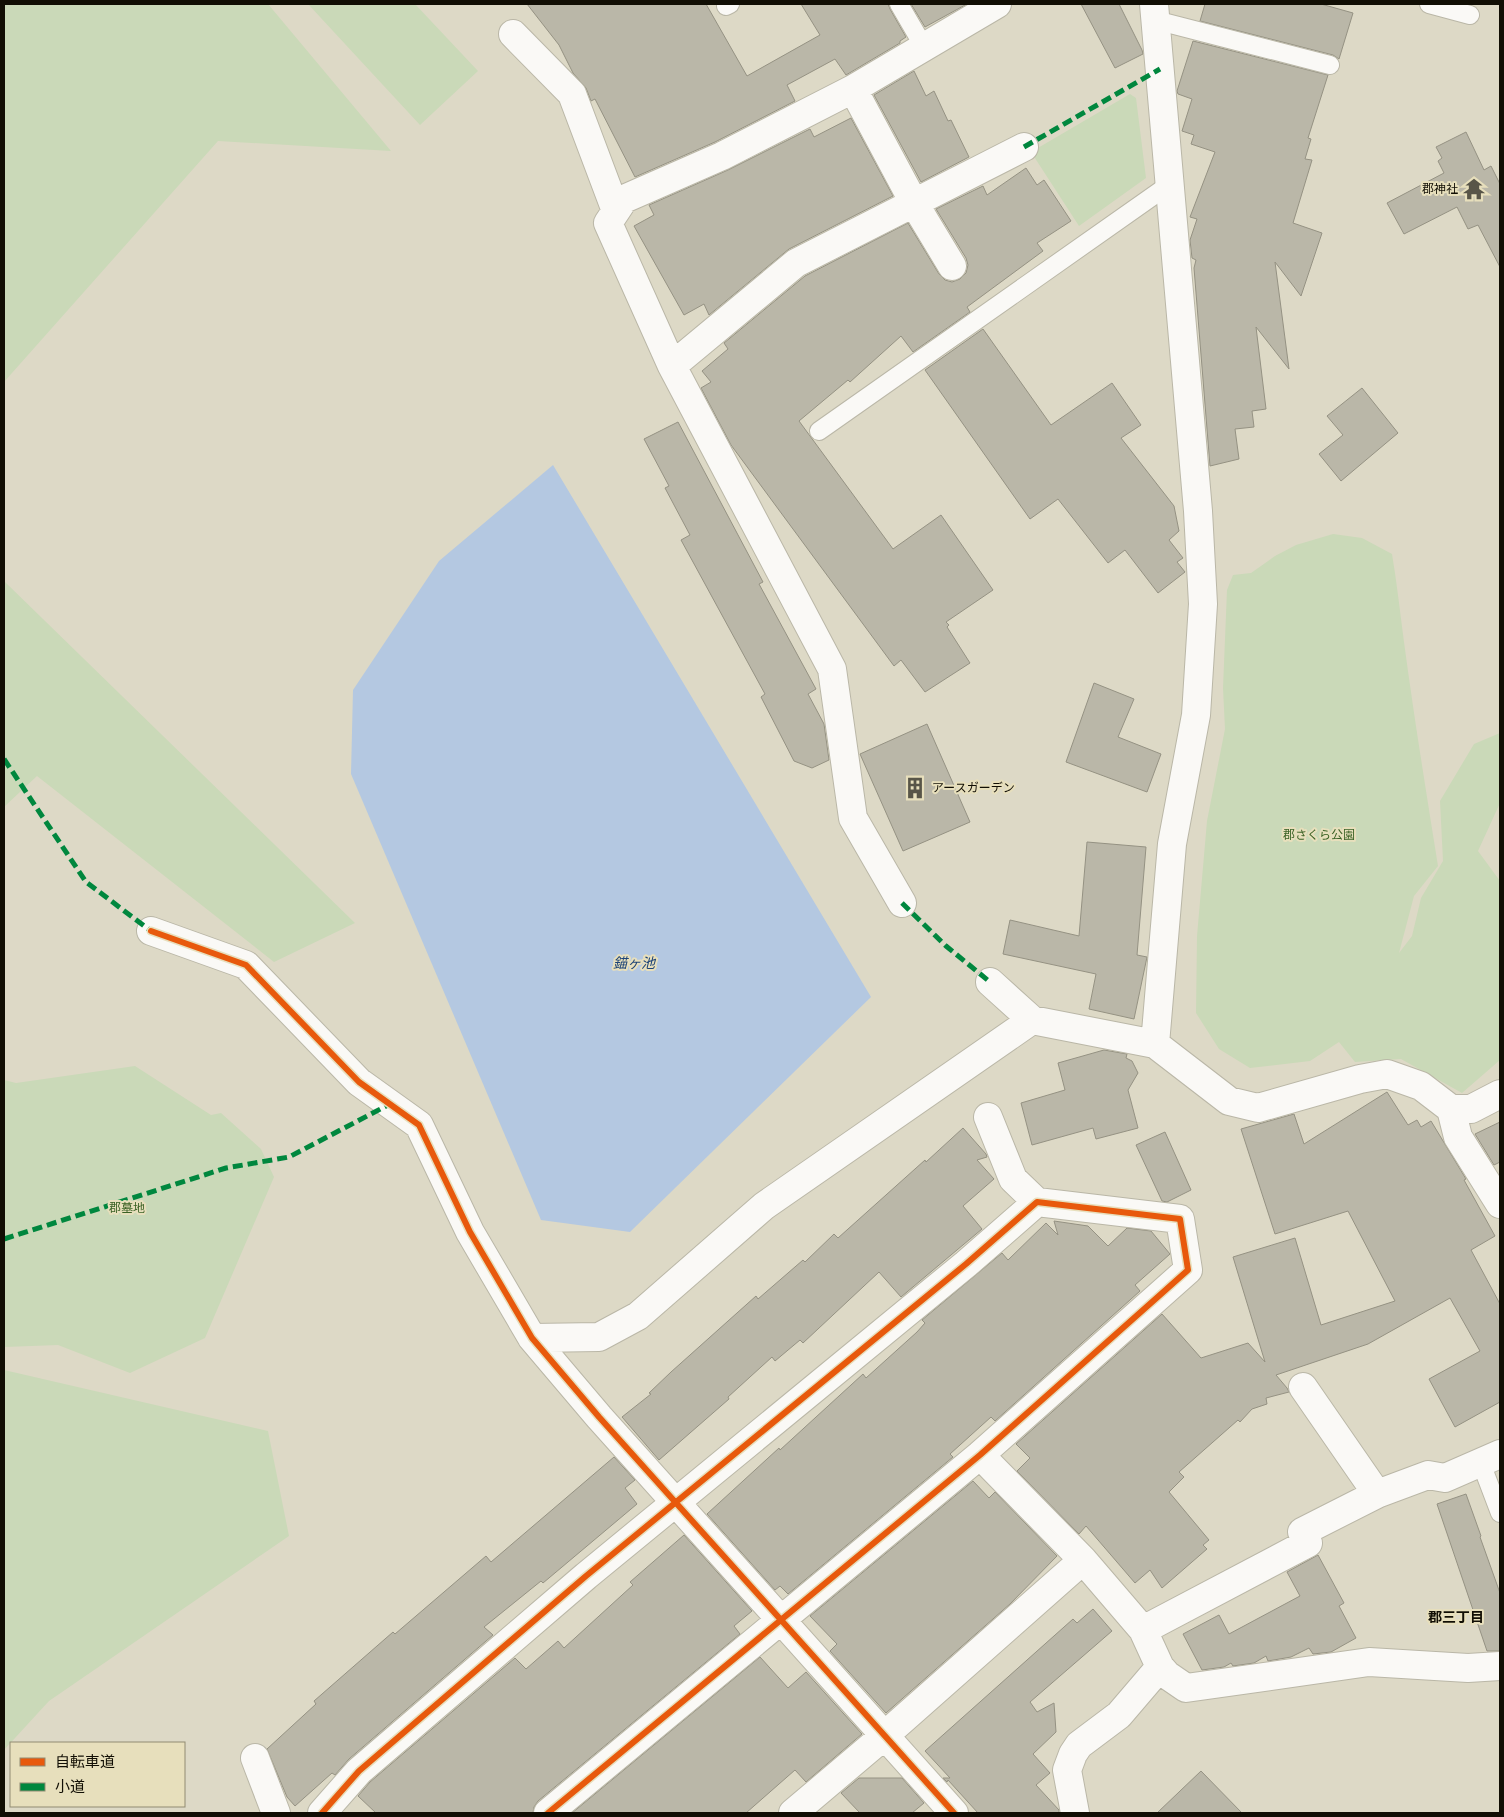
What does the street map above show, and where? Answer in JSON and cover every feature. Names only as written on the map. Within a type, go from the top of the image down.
[{"type":"street","points":[[902,903],[853,818],[832,669],[672,366],[608,223],[624,199],[722,156],[853,88],[997,4]]},
{"type":"street","points":[[1154,12],[1198,511],[1202,604],[1196,715],[1172,844],[1155,1044]]},
{"type":"street","points":[[513,34],[572,94],[616,211]]},
{"type":"street","points":[[853,88],[914,203],[952,266]]},
{"type":"street","points":[[672,366],[796,263],[1024,147]]},
{"type":"street","points":[[151,931],[246,965],[359,1082],[418,1125],[470,1232],[532,1338],[675,1503],[954,1813]]},
{"type":"street","points":[[990,982],[1032,1020],[1155,1044],[1229,1101],[1258,1108],[1360,1079],[1387,1074],[1421,1086],[1451,1109],[1471,1109],[1500,1094]]},
{"type":"street","points":[[532,1338],[599,1337],[638,1316],[764,1206],[1032,1020]]},
{"type":"street","points":[[1451,1109],[1458,1138],[1500,1204]]},
{"type":"street","points":[[548,1813],[980,1455],[1188,1270],[1180,1219],[1037,1202],[1013,1179],[988,1117]]},
{"type":"street","points":[[322,1813],[360,1771],[586,1576],[966,1264],[1037,1202]]},
{"type":"street","points":[[1303,1386],[1377,1494]]},
{"type":"street","points":[[980,1455],[1083,1560],[1144,1630],[1160,1668],[1186,1688],[1369,1662],[1468,1668],[1500,1666]]},
{"type":"street","points":[[1144,1630],[1308,1543],[1302,1532],[1377,1494],[1428,1475],[1445,1478],[1490,1458]]},
{"type":"street","points":[[793,1813],[884,1736],[1083,1560]]},
{"type":"street","points":[[1075,1813],[1068,1770],[1079,1744],[1119,1715],[1160,1668]]},
{"type":"street","points":[[255,1758],[276,1813]]},
{"type":"lane","points":[[900,4],[924,47]]},
{"type":"lane","points":[[1428,4],[1470,14]]},
{"type":"lane","points":[[1154,12],[1330,65]]},
{"type":"lane","points":[[819,431],[1170,184]]},
{"type":"lane","points":[[1490,1458],[1500,1513]]},
{"type":"green space","points":[[4,4],[268,4],[391,151],[218,141],[4,382]]},
{"type":"green space","points":[[308,4],[415,4],[478,71],[420,125]]},
{"type":"green space","points":[[1130,94],[1136,98],[1146,178],[1079,226],[1031,152]]},
{"type":"green space","name":"郡さくら公園","points":[[1333,534],[1362,538],[1392,554],[1394,565],[1438,866],[1414,896],[1399,953],[1412,936],[1421,898],[1443,861],[1440,801],[1474,744],[1500,733],[1500,803],[1478,851],[1500,881],[1500,1060],[1462,1093],[1401,1059],[1355,1062],[1339,1042],[1310,1061],[1250,1068],[1219,1049],[1196,1013],[1197,936],[1207,821],[1225,729],[1223,688],[1227,590],[1233,575],[1251,573],[1275,556],[1296,545]]},
{"type":"green space","points":[[4,581],[355,923],[274,962],[37,776],[4,807]]},
{"type":"green space","name":"郡墓地","points":[[135,1066],[211,1115],[221,1113],[261,1149],[274,1177],[205,1338],[130,1373],[58,1345],[4,1347],[4,1080],[16,1083]]},
{"type":"green space","points":[[4,1370],[268,1431],[289,1536],[49,1701],[4,1750]]},
{"type":"water","name":"錨ヶ池","points":[[553,465],[871,997],[630,1232],[541,1220],[351,774],[353,690],[439,561]]},
{"type":"building","points":[[527,4],[706,4],[747,76],[820,35],[801,4],[888,4],[906,37],[900,43],[846,75],[835,59],[787,85],[795,101],[715,142],[635,177],[595,99],[591,101],[586,88],[573,73],[559,45]]},
{"type":"building","points":[[911,4],[967,4],[925,27]]},
{"type":"building","points":[[1081,4],[1119,4],[1143,54],[1115,68]]},
{"type":"building","points":[[1205,4],[1321,4],[1353,13],[1339,59],[1333,55],[1200,21]]},
{"type":"building","points":[[1193,41],[1328,75],[1308,138],[1311,139],[1305,159],[1312,160],[1293,223],[1322,233],[1301,296],[1275,262],[1289,369],[1256,327],[1266,409],[1252,411],[1254,427],[1235,429],[1239,459],[1210,466],[1194,268],[1196,260],[1192,258],[1190,240],[1197,219],[1190,217],[1215,152],[1191,144],[1194,135],[1182,131],[1192,99],[1178,94],[1177,91]]},
{"type":"building","points":[[914,71],[926,96],[934,91],[948,121],[951,120],[969,157],[921,182],[874,95]]},
{"type":"building","points":[[851,118],[893,196],[789,249],[709,315],[704,304],[684,315],[634,226],[654,215],[649,205],[728,170],[810,129],[814,137]]},
{"type":"building","points":[[1466,132],[1484,170],[1491,166],[1500,184],[1500,267],[1478,225],[1468,229],[1457,207],[1404,234],[1387,203],[1444,173],[1438,161],[1442,158],[1436,147]]},
{"type":"building","points":[[1026,168],[1037,185],[1044,180],[1071,221],[1037,243],[1043,251],[967,307],[970,312],[913,352],[901,336],[850,382],[848,380],[799,421],[893,549],[941,515],[993,590],[946,622],[949,625],[947,627],[970,663],[925,692],[901,660],[894,666],[731,445],[701,388],[711,382],[702,371],[728,349],[724,343],[805,276],[908,223],[939,274],[945,280],[952,282],[960,279],[966,273],[968,265],[966,258],[936,209],[983,186],[987,195]]},
{"type":"building","points":[[983,329],[1051,425],[1112,383],[1141,425],[1121,438],[1174,506],[1179,531],[1169,540],[1183,558],[1177,562],[1185,572],[1158,593],[1125,550],[1108,563],[1058,499],[1030,519],[925,370]]},
{"type":"building","points":[[1362,388],[1398,433],[1341,481],[1319,454],[1343,435],[1327,416]]},
{"type":"building","points":[[678,422],[763,582],[759,584],[816,689],[808,694],[824,724],[829,760],[812,768],[794,761],[761,697],[765,694],[681,540],[690,535],[665,488],[669,486],[644,439]]},
{"type":"building","points":[[1094,683],[1134,699],[1118,737],[1161,754],[1147,792],[1066,762]]},
{"type":"building","name":"アースガーデン","points":[[927,724],[970,822],[903,851],[860,754]]},
{"type":"building","points":[[1087,842],[1146,847],[1137,955],[1147,957],[1134,1019],[1089,1009],[1096,974],[1003,954],[1010,920],[1079,936]]},
{"type":"building","points":[[1104,1050],[1127,1054],[1126,1058],[1132,1061],[1138,1073],[1128,1090],[1138,1128],[1096,1139],[1093,1128],[1032,1145],[1021,1103],[1065,1090],[1058,1063]]},
{"type":"building","points":[[1387,1092],[1408,1125],[1417,1120],[1421,1127],[1431,1121],[1466,1179],[1464,1180],[1495,1236],[1471,1250],[1500,1304],[1500,1402],[1455,1427],[1429,1379],[1480,1351],[1450,1298],[1368,1344],[1276,1375],[1289,1392],[1266,1398],[1267,1404],[1252,1409],[1240,1422],[1238,1420],[1179,1472],[1184,1477],[1169,1492],[1209,1540],[1203,1545],[1207,1549],[1162,1588],[1150,1570],[1135,1583],[1086,1526],[1079,1534],[1017,1471],[1030,1458],[1016,1444],[1162,1314],[1201,1358],[1248,1343],[1265,1362],[1233,1257],[1295,1238],[1321,1325],[1395,1301],[1348,1211],[1275,1234],[1241,1129],[1294,1114],[1304,1144]]},
{"type":"building","points":[[1500,1122],[1500,1162],[1494,1165],[1475,1134]]},
{"type":"building","points":[[963,1128],[986,1154],[987,1157],[977,1160],[994,1179],[963,1206],[982,1229],[901,1297],[879,1272],[803,1343],[800,1340],[775,1361],[772,1357],[728,1397],[729,1399],[659,1460],[622,1417],[651,1394],[649,1393],[671,1372],[756,1296],[758,1299],[803,1260],[805,1262],[834,1234],[838,1238]]},
{"type":"building","points":[[1165,1132],[1191,1190],[1167,1202],[1162,1201],[1136,1145]]},
{"type":"building","points":[[1054,1221],[1088,1226],[1108,1246],[1127,1228],[1151,1231],[1170,1254],[1135,1285],[1140,1291],[995,1421],[991,1417],[950,1454],[953,1457],[788,1594],[780,1586],[775,1590],[707,1514],[863,1374],[866,1378],[917,1332],[925,1323],[922,1320],[1002,1253],[1008,1260],[1046,1223],[1058,1235]]},
{"type":"building","points":[[614,1457],[635,1480],[625,1488],[637,1504],[543,1583],[541,1581],[484,1627],[493,1635],[349,1759],[335,1775],[332,1773],[295,1806],[287,1797],[267,1749],[316,1704],[314,1701],[393,1632],[395,1634],[486,1556],[491,1562]]},
{"type":"building","points":[[973,1481],[989,1498],[995,1492],[1057,1556],[1010,1604],[886,1713],[830,1651],[837,1644],[810,1616]]},
{"type":"building","points":[[1466,1494],[1500,1593],[1500,1651],[1487,1651],[1437,1504]]},
{"type":"building","points":[[684,1535],[752,1611],[734,1626],[740,1634],[538,1801],[533,1813],[376,1813],[358,1796],[370,1782],[515,1658],[526,1669],[558,1641],[564,1648],[633,1585],[630,1582]]},
{"type":"building","points":[[1318,1555],[1344,1603],[1339,1606],[1356,1638],[1331,1652],[1313,1654],[1309,1648],[1291,1657],[1268,1661],[1266,1656],[1254,1663],[1233,1666],[1231,1663],[1224,1667],[1202,1670],[1183,1634],[1219,1615],[1229,1634],[1300,1596],[1287,1572]]},
{"type":"building","points":[[1093,1609],[1112,1631],[1030,1702],[1037,1712],[1054,1703],[1056,1732],[1033,1754],[1050,1773],[1036,1785],[1059,1810],[1059,1813],[978,1813],[948,1780],[947,1782],[943,1778],[950,1778],[925,1751],[1073,1619],[1077,1623]]},
{"type":"building","points":[[760,1657],[788,1688],[806,1672],[862,1734],[806,1782],[795,1770],[746,1813],[572,1813]]},
{"type":"building","points":[[1201,1771],[1242,1813],[1157,1813]]},
{"type":"building","points":[[859,1778],[902,1778],[924,1803],[912,1813],[860,1813],[841,1793]]},
{"type":"marked path","points":[[1024,147],[1160,69]]},
{"type":"marked path","points":[[4,759],[86,882],[151,931]]},
{"type":"marked path","points":[[902,903],[946,946],[990,982]]},
{"type":"marked path","points":[[4,1239],[226,1168],[289,1157],[390,1104]]},
{"type":"cycle path","points":[[151,931],[246,965],[359,1082],[419,1125],[470,1232],[532,1338],[599,1417],[954,1813]]},
{"type":"cycle path","points":[[322,1813],[359,1771],[586,1576],[966,1264],[1037,1202],[1180,1219],[1188,1270],[980,1455],[548,1813]]},
{"type":"place","name":"郡神社","points":[[1474,189]]},
{"type":"place","name":"アースガーデン","points":[[915,788]]},
{"type":"district","name":"郡三丁目","points":[[1456,1617]]}]
